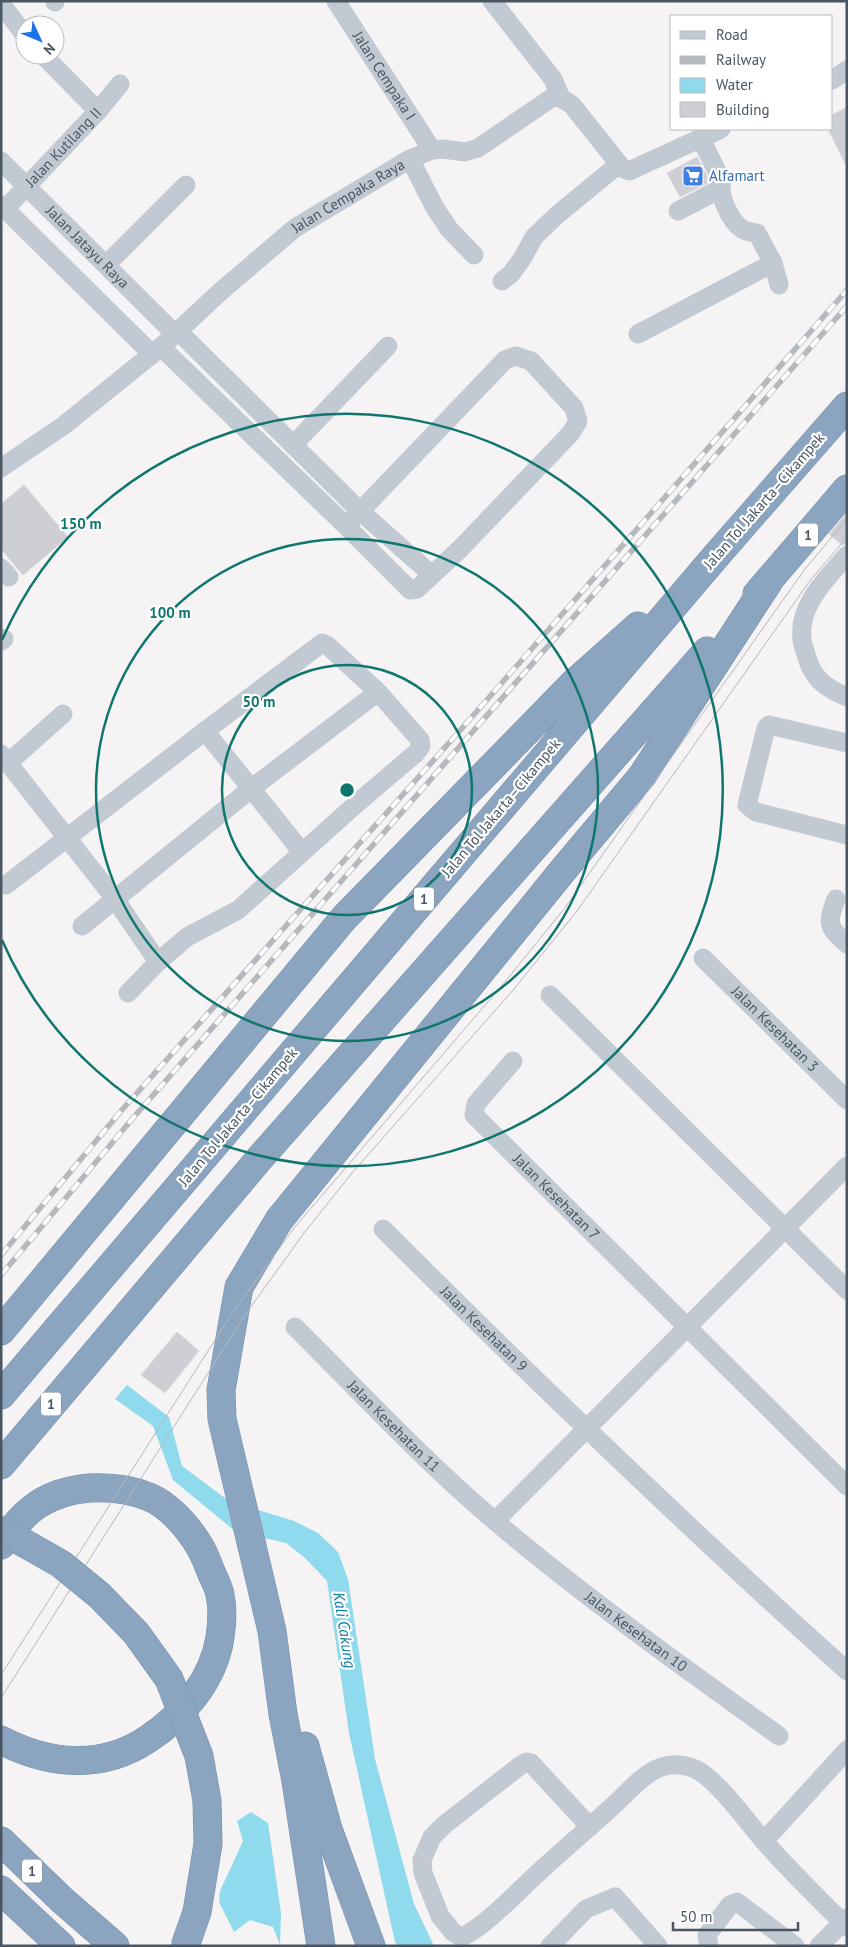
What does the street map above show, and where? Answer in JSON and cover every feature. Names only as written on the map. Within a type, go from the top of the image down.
[{"type":"highway","name":"Jalan Tol Jakarta–Cikampek","points":[[1,1395],[716,556],[847,406]]},
{"type":"highway","name":"1","points":[[1,1465],[260,1158],[769,581],[847,489]]},
{"type":"highway","points":[[1,1331],[344,918],[575,682],[716,556]]},
{"type":"highway","points":[[371,1946],[328,1829],[272,1634],[222,1419],[221,1390],[238,1287],[279,1220],[564,869],[642,776],[769,581]]},
{"type":"highway","points":[[1,1545],[10,1531],[26,1514],[48,1497],[68,1490],[101,1487],[126,1490],[150,1497],[178,1519],[201,1547],[220,1594],[222,1619],[220,1638],[206,1681],[174,1719],[162,1730],[132,1750],[98,1760],[57,1760],[19,1749],[1,1740]]},
{"type":"highway","points":[[1,1530],[61,1564],[99,1595],[136,1633],[169,1679],[199,1756],[207,1801],[208,1844],[197,1912],[185,1946]]},
{"type":"highway","points":[[272,1634],[283,1714],[296,1781],[321,1946]]},
{"type":"highway","name":"1","points":[[1,1841],[62,1900],[115,1946]]},
{"type":"highway","name":"1","points":[[1,1890],[61,1946]]},
{"type":"street","name":"Jalan Cempaka I","points":[[336,1],[432,150]]},
{"type":"street","points":[[492,1],[553,79],[561,98],[572,105],[624,170],[629,171],[719,130]]},
{"type":"street","points":[[1,4],[15,22]]},
{"type":"street","points":[[53,65],[98,112]]},
{"type":"street","points":[[833,79],[847,70]]},
{"type":"street","name":"Jalan Kutilang II","points":[[3,207],[98,112],[120,84]]},
{"type":"street","name":"Jalan Cempaka Raya","points":[[5,459],[63,426],[156,351],[295,228],[410,158],[432,150],[443,149],[464,152],[478,148],[542,103],[553,98],[561,98]]},
{"type":"street","points":[[700,138],[722,182],[720,189],[723,201],[739,227],[748,232],[758,233],[773,263],[779,285]]},
{"type":"street","points":[[410,158],[435,208],[449,229],[474,255]]},
{"type":"street","name":"Jalan Jatayu Raya","points":[[1,161],[360,511],[432,575],[417,589],[410,590],[346,526],[3,207]]},
{"type":"street","points":[[502,281],[511,274],[522,259],[534,237],[557,215],[619,164]]},
{"type":"street","points":[[106,265],[186,184]]},
{"type":"street","points":[[678,211],[720,189]]},
{"type":"street","points":[[638,334],[773,263]]},
{"type":"street","points":[[293,445],[388,346]]},
{"type":"street","points":[[346,526],[505,360],[516,356],[531,361],[574,408],[578,421],[565,439],[460,549],[432,575]]},
{"type":"street","points":[[847,556],[816,592],[807,609],[802,639],[809,663],[816,677],[828,689],[847,697]]},
{"type":"street","points":[[6,885],[322,643],[327,645],[378,692],[420,740],[421,746],[238,910],[187,937],[158,962],[128,993]]},
{"type":"street","points":[[82,926],[252,788],[378,692]]},
{"type":"street","points":[[63,714],[5,758],[116,900],[158,962]]},
{"type":"street","points":[[847,743],[769,725],[766,728],[747,805],[756,812],[847,835]]},
{"type":"street","points":[[205,731],[302,852]]},
{"type":"street","points":[[836,899],[829,923],[831,929],[847,944]]},
{"type":"street","name":"Jalan Kesehatan 3","points":[[702,958],[847,1100]]},
{"type":"street","points":[[550,995],[847,1290]]},
{"type":"street","name":"Jalan Kesehatan 7","points":[[513,1061],[476,1104],[474,1115],[686,1328]]},
{"type":"street","points":[[495,1521],[847,1166]]},
{"type":"street","name":"Jalan Kesehatan 9","points":[[383,1229],[586,1429],[735,1571],[847,1671]]},
{"type":"street","name":"Jalan Kesehatan 11","points":[[295,1327],[427,1458],[495,1521]]},
{"type":"street","points":[[686,1328],[847,1486]]},
{"type":"street","name":"Jalan Kesehatan 10","points":[[495,1521],[629,1627],[779,1736]]},
{"type":"street","points":[[764,1841],[847,1750]]},
{"type":"street","points":[[590,1827],[531,1763],[527,1762],[521,1765],[444,1825],[430,1841],[422,1860],[424,1873],[440,1916],[453,1932],[460,1936],[468,1934],[590,1827],[645,1777],[658,1768],[684,1765],[698,1770],[710,1780],[764,1841],[845,1923],[819,1946]]},
{"type":"street","points":[[550,1946],[586,1909],[615,1897],[658,1946]]},
{"type":"street","points":[[708,1945],[707,1935],[730,1905],[737,1902],[794,1946]]},
{"type":"water","name":"Kali Cakung","points":[[127,1385],[169,1417],[182,1466],[229,1501],[294,1521],[318,1533],[338,1552],[348,1579],[375,1759],[414,1904],[434,1946],[398,1946],[395,1942],[349,1733],[327,1581],[305,1558],[286,1543],[235,1531],[173,1480],[153,1426],[115,1399]]},
{"type":"water","points":[[251,1812],[268,1823],[281,1913],[280,1945],[273,1927],[250,1920],[234,1932],[219,1902],[220,1891],[243,1841],[237,1821]]},
{"type":"building","points":[[847,107],[847,167],[828,130],[833,130],[833,114]]},
{"type":"building","name":"Alfamart","points":[[697,157],[710,182],[680,197],[667,173]]},
{"type":"building","points":[[24,485],[68,537],[23,575],[1,549],[1,504]]},
{"type":"building","points":[[847,513],[847,544],[842,545],[829,534]]},
{"type":"building","points":[[177,1332],[199,1351],[165,1393],[141,1375]]},
{"type":"tram line","points":[[1,1675],[231,1315],[294,1228],[504,983],[564,909],[805,569],[847,519]]},
{"type":"tram line","points":[[1,1698],[245,1315],[304,1233],[352,1173],[514,989],[577,911],[809,582],[847,537]]},
{"type":"railway","points":[[1,1255],[121,1111],[456,735],[847,290]]},
{"type":"railway","points":[[1,1275],[133,1118],[847,306]]},
{"type":"place","name":"Alfamart","points":[[693,176]]}]
